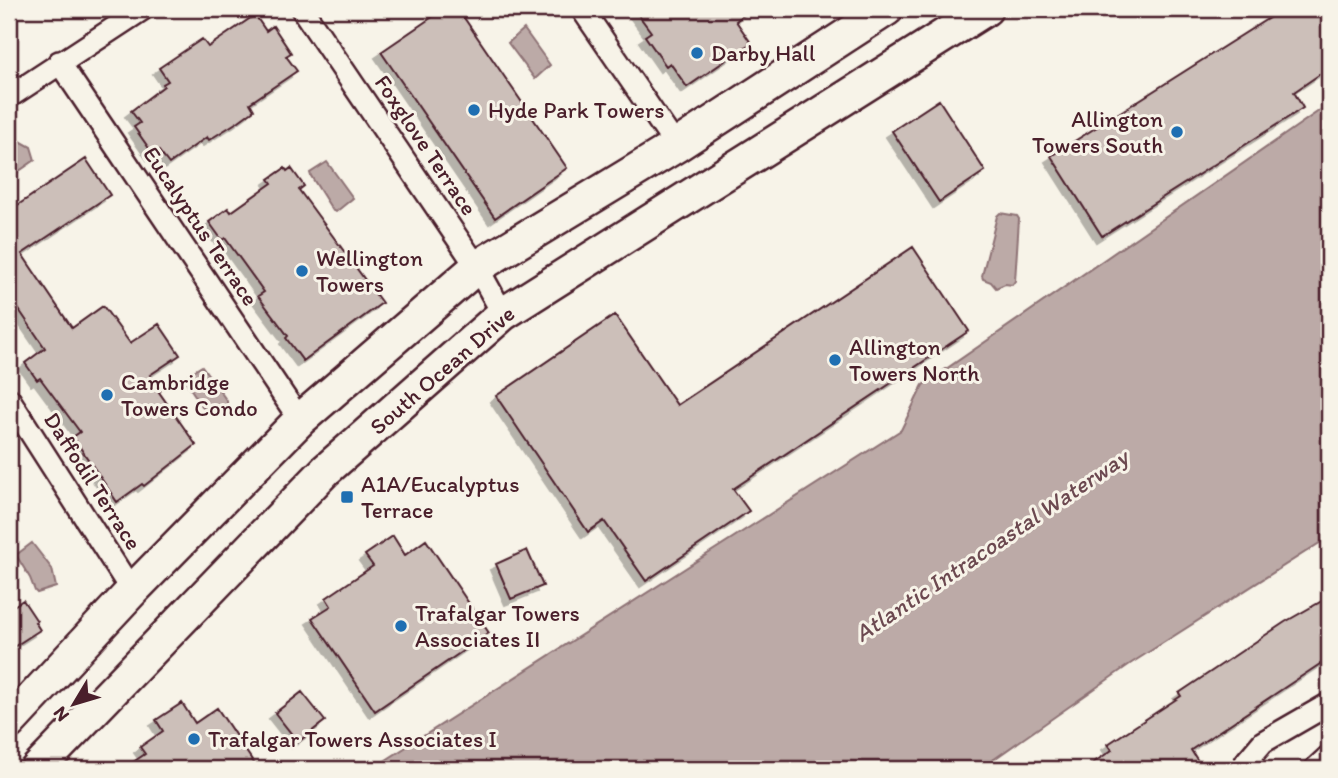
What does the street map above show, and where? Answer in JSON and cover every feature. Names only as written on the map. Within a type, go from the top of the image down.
[{"type":"main road","name":"South Ocean Drive","points":[[37,769],[326,470],[503,314],[986,9]]},
{"type":"main road","points":[[9,723],[132,591],[299,420],[477,267],[676,146],[867,14]]},
{"type":"street","points":[[9,97],[143,9]]},
{"type":"street","name":"Foxglove Terrace","points":[[302,9],[477,267],[503,314]]},
{"type":"street","points":[[582,9],[676,146]]},
{"type":"street","name":"Eucalyptus Terrace","points":[[59,62],[299,420]]},
{"type":"street","name":"Daffodil Terrace","points":[[9,399],[132,591]]},
{"type":"street","points":[[1248,769],[1246,762],[1263,742],[1329,704]]},
{"type":"street","points":[[1315,769],[1329,756]]},
{"type":"water","points":[[524,29],[550,65],[535,79],[508,43]]},
{"type":"water","name":"Atlantic Intracoastal Waterway","points":[[1329,104],[1329,537],[1130,664],[980,769],[372,769],[901,430],[923,385]]},
{"type":"water","points":[[20,141],[31,147],[35,160],[9,178],[9,150]]},
{"type":"water","points":[[327,162],[353,198],[336,212],[310,173]]},
{"type":"water","points":[[1000,213],[1017,216],[1019,219],[1015,281],[1012,285],[1005,284],[996,288],[982,276]]},
{"type":"water","points":[[202,366],[227,401],[227,404],[211,415],[208,415],[184,379]]},
{"type":"water","points":[[32,543],[52,569],[56,587],[37,593],[16,555]]},
{"type":"building","name":"Hyde Park Towers","points":[[444,9],[458,9],[567,168],[495,218],[381,52]]},
{"type":"building","name":"Darby Hall","points":[[634,9],[751,9],[736,21],[751,43],[687,87],[670,63],[666,66],[645,36],[651,32]]},
{"type":"building","name":"Allington Towers South","points":[[1283,9],[1329,9],[1329,68],[1294,92],[1303,108],[1102,236],[1051,156]]},
{"type":"building","points":[[255,15],[266,31],[273,26],[291,53],[286,56],[297,71],[250,103],[254,110],[239,121],[209,140],[207,137],[169,164],[158,150],[153,154],[134,127],[140,123],[131,111],[168,81],[159,68],[202,39],[208,47]]},
{"type":"building","points":[[939,100],[985,171],[939,202],[892,131]]},
{"type":"building","name":"Cambridge Towers Condo","points":[[86,159],[110,195],[22,254],[72,328],[103,306],[130,343],[159,324],[180,355],[150,375],[196,445],[144,486],[142,484],[117,502],[73,437],[80,432],[40,378],[37,380],[25,363],[45,348],[9,295],[9,211]]},
{"type":"building","name":"Wellington Towers","points":[[285,168],[287,171],[291,168],[304,186],[299,190],[382,303],[303,361],[258,296],[264,292],[225,238],[222,240],[209,222],[228,208],[231,212],[272,183],[269,179]]},
{"type":"building","points":[[913,247],[969,331],[733,489],[749,511],[646,581],[604,521],[588,532],[496,396],[615,315],[677,405]]},
{"type":"building","name":"Trafalgar Towers Associates II","points":[[393,536],[405,555],[426,540],[489,633],[375,711],[312,618],[331,606],[326,598],[373,566],[365,555]]},
{"type":"building","points":[[527,550],[543,586],[511,599],[496,564]]},
{"type":"building","points":[[1329,597],[1329,658],[1191,750],[1203,769],[1084,769],[1112,750],[1108,744],[1181,696],[1179,693],[1285,622]]},
{"type":"building","points":[[23,600],[40,630],[9,650],[9,609]]},
{"type":"building","points":[[302,692],[325,721],[298,742],[275,713]]},
{"type":"building","name":"Trafalgar Towers Associates I","points":[[182,703],[195,723],[217,708],[258,769],[123,769],[145,754],[140,747],[163,731],[156,720]]},
{"type":"place","name":"Darby Hall","points":[[697,53]]},
{"type":"place","name":"Hyde Park Towers","points":[[474,110]]},
{"type":"place","name":"Allington Towers South","points":[[1177,132]]},
{"type":"place","name":"Wellington Towers","points":[[302,271]]},
{"type":"place","name":"Allington Towers North","points":[[835,360]]},
{"type":"place","name":"Cambridge Towers Condo","points":[[107,395]]},
{"type":"place","name":"A1A/Eucalyptus Terrace","points":[[347,497]]},
{"type":"place","name":"Trafalgar Towers Associates II","points":[[401,626]]},
{"type":"place","name":"Trafalgar Towers Associates I","points":[[194,739]]}]
